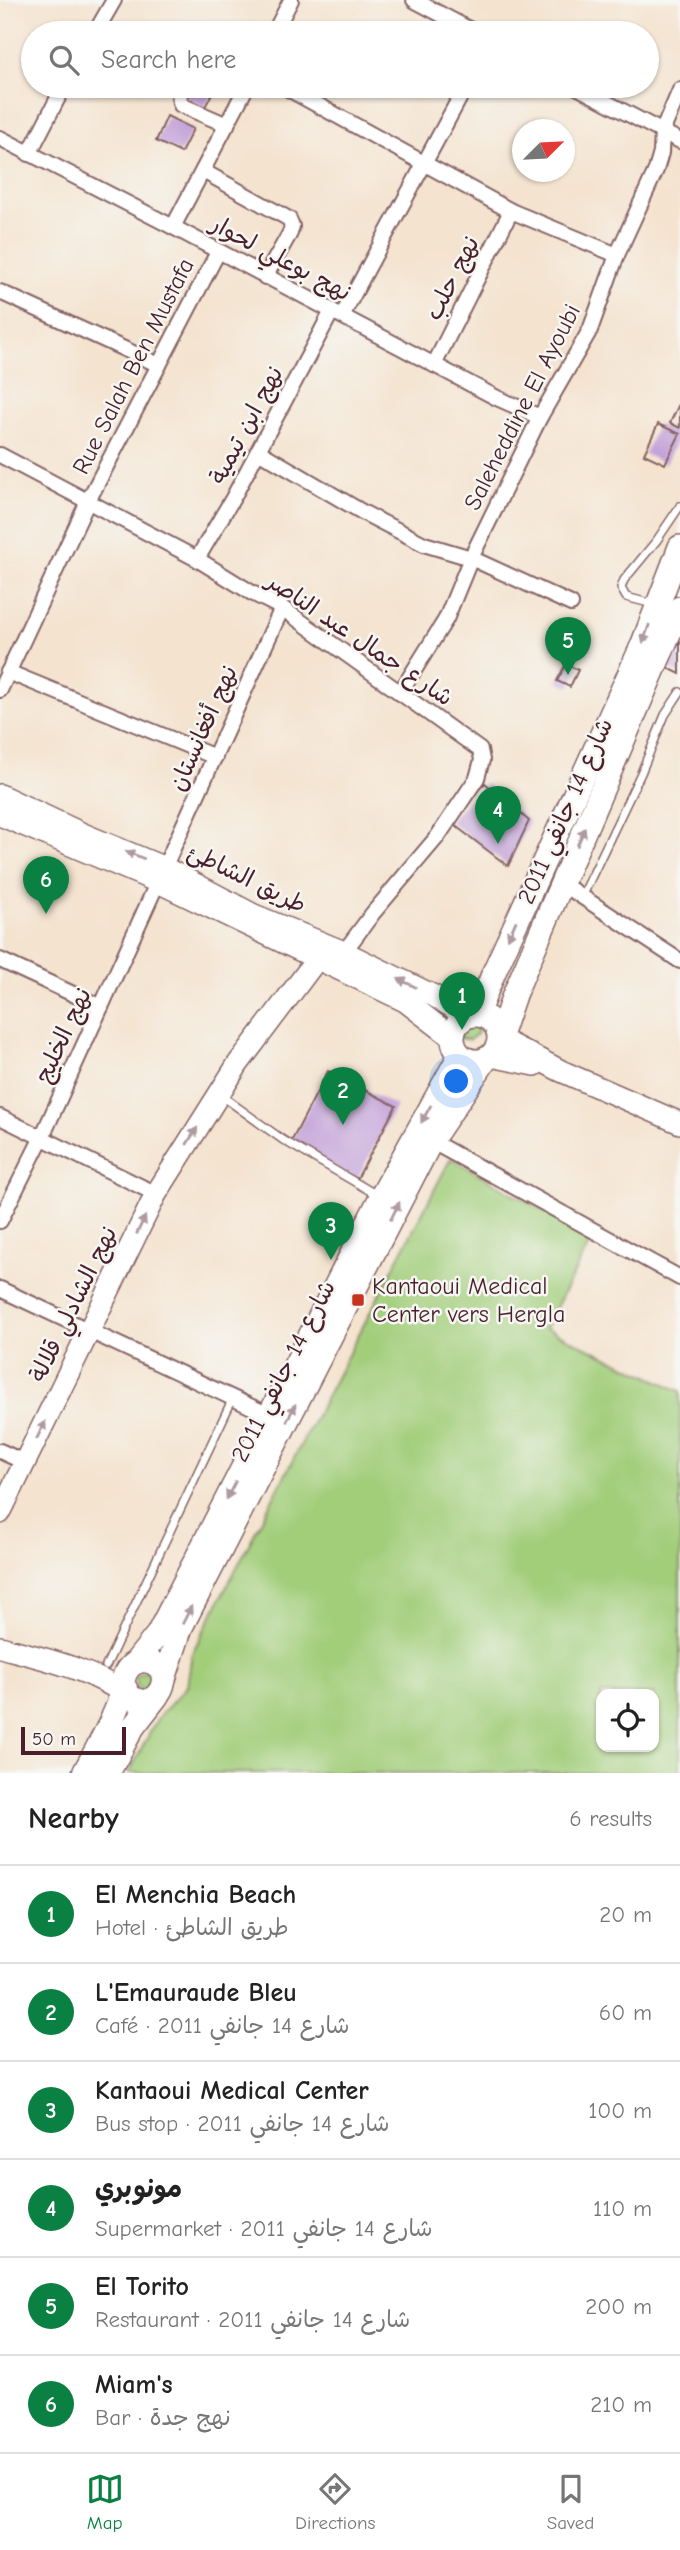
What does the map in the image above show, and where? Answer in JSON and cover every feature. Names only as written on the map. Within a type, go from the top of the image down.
[{"type":"main road","name":"شارع 14 جانفي 2011","points":[[472,1015],[642,646],[680,548]]},
{"type":"main road","name":"شارع 14 جانفي 2011","points":[[108,1773],[133,1727],[161,1688],[181,1627],[431,1141],[494,1047],[561,883],[680,608]]},
{"type":"main road","points":[[472,1015],[490,1018],[498,1029],[494,1047],[468,1060],[456,1046],[460,1020],[472,1015]]},
{"type":"main road","name":"شارع 14 جانفي 2011","points":[[84,1773],[113,1718],[129,1680],[158,1633],[381,1198],[456,1046]]},
{"type":"main road","points":[[148,1661],[162,1673],[161,1688],[145,1702],[129,1680],[148,1661]]},
{"type":"street","points":[[102,21],[114,0]]},
{"type":"street","points":[[280,21],[291,0]]},
{"type":"street","points":[[414,0],[438,6],[459,21]]},
{"type":"street","name":"Saleheddine El Ayoubi","points":[[400,693],[446,619],[471,558],[540,417],[590,330],[617,255],[656,170],[661,153],[662,132],[680,90]]},
{"type":"street","points":[[29,153],[58,98]]},
{"type":"street","points":[[179,98],[181,104],[227,125]]},
{"type":"street","points":[[173,227],[241,98]]},
{"type":"street","points":[[306,98],[511,211],[617,255]]},
{"type":"street","name":"نهج ابن تيمية","points":[[197,559],[459,98]]},
{"type":"street","points":[[598,98],[680,141]]},
{"type":"street","name":"نهج بوعلي لحوار","points":[[0,138],[497,398],[540,417]]},
{"type":"street","points":[[203,171],[289,219],[292,226],[290,233],[265,277]]},
{"type":"street","name":"نهج حلب","points":[[434,365],[511,211]]},
{"type":"street","name":"Rue Salah Ben Mustafa","points":[[0,690],[88,501],[218,251]]},
{"type":"street","points":[[0,292],[159,365]]},
{"type":"street","points":[[258,451],[364,513],[424,544],[471,558],[570,604]]},
{"type":"street","name":"شارع جمال عبد الناصر","points":[[0,455],[197,559],[282,608],[475,746],[481,753],[477,778],[438,836],[373,912],[344,952]]},
{"type":"street","name":"نهج أفغانستان","points":[[162,875],[282,608]]},
{"type":"street","points":[[8,672],[215,757]]},
{"type":"street","name":"طريق الشاطئ","points":[[0,795],[83,834],[317,959],[405,1001],[456,1046]]},
{"type":"street","name":"طريق الشاطئ","points":[[0,815],[162,875],[344,952],[472,1015]]},
{"type":"street","name":"نهج الخليج","points":[[0,1221],[42,1137],[162,875]]},
{"type":"street","points":[[561,883],[680,961]]},
{"type":"street","name":"نهج الشادلي قلالة","points":[[0,1513],[156,1194],[265,1025],[317,959]]},
{"type":"street","points":[[0,960],[101,1007]]},
{"type":"street","points":[[494,1047],[561,1071],[680,1123]]},
{"type":"street","points":[[0,1117],[156,1194]]},
{"type":"street","points":[[431,1141],[680,1278]]},
{"type":"street","points":[[0,1289],[269,1415]]},
{"type":"street","points":[[0,1451],[26,1463]]},
{"type":"street","points":[[0,1647],[129,1680]]},
{"type":"street","points":[[74,1667],[106,1666],[129,1680]]},
{"type":"lane","points":[[657,605],[626,597],[621,588],[624,580],[657,540],[680,506]]},
{"type":"lane","points":[[582,897],[641,773],[665,715],[680,692]]},
{"type":"lane","points":[[219,1093],[283,1140],[381,1198]]},
{"type":"lane","points":[[106,1666],[233,1398]]},
{"type":"green space","points":[[455,1020],[479,1024],[477,1034],[469,1040],[459,1038],[453,1025]]},
{"type":"green space","points":[[451,1158],[592,1239],[545,1328],[680,1391],[680,1773],[129,1773],[157,1719],[187,1686],[192,1653]]},
{"type":"green space","points":[[145,1672],[151,1675],[154,1681],[151,1687],[145,1690],[139,1687],[136,1681],[139,1675]]},
{"type":"building","points":[[186,98],[210,98],[205,107]]},
{"type":"building","points":[[167,116],[193,129],[181,153],[156,141]]},
{"type":"building","points":[[680,402],[680,428],[670,423]]},
{"type":"building","points":[[658,424],[680,434],[665,464],[644,454]]},
{"type":"building","points":[[680,640],[680,674],[666,667]]},
{"type":"building","points":[[566,664],[578,670],[570,687],[557,681]]},
{"type":"building","points":[[485,783],[529,821],[508,866],[449,821]]},
{"type":"building","points":[[328,1071],[396,1106],[357,1179],[290,1144]]},
{"type":"place","name":"El Torito","points":[[568,675]]},
{"type":"place","name":"مونوبري","points":[[498,844]]},
{"type":"place","name":"Miam's","points":[[46,914]]},
{"type":"place","name":"El Menchia Beach","points":[[462,1030]]},
{"type":"place","name":"L'Emauraude Bleu","points":[[343,1125]]},
{"type":"place","name":"Kantaoui Medical Center","points":[[331,1260]]},
{"type":"place","name":"Kantaoui Medical Center vers Hergla","points":[[358,1300]]}]
